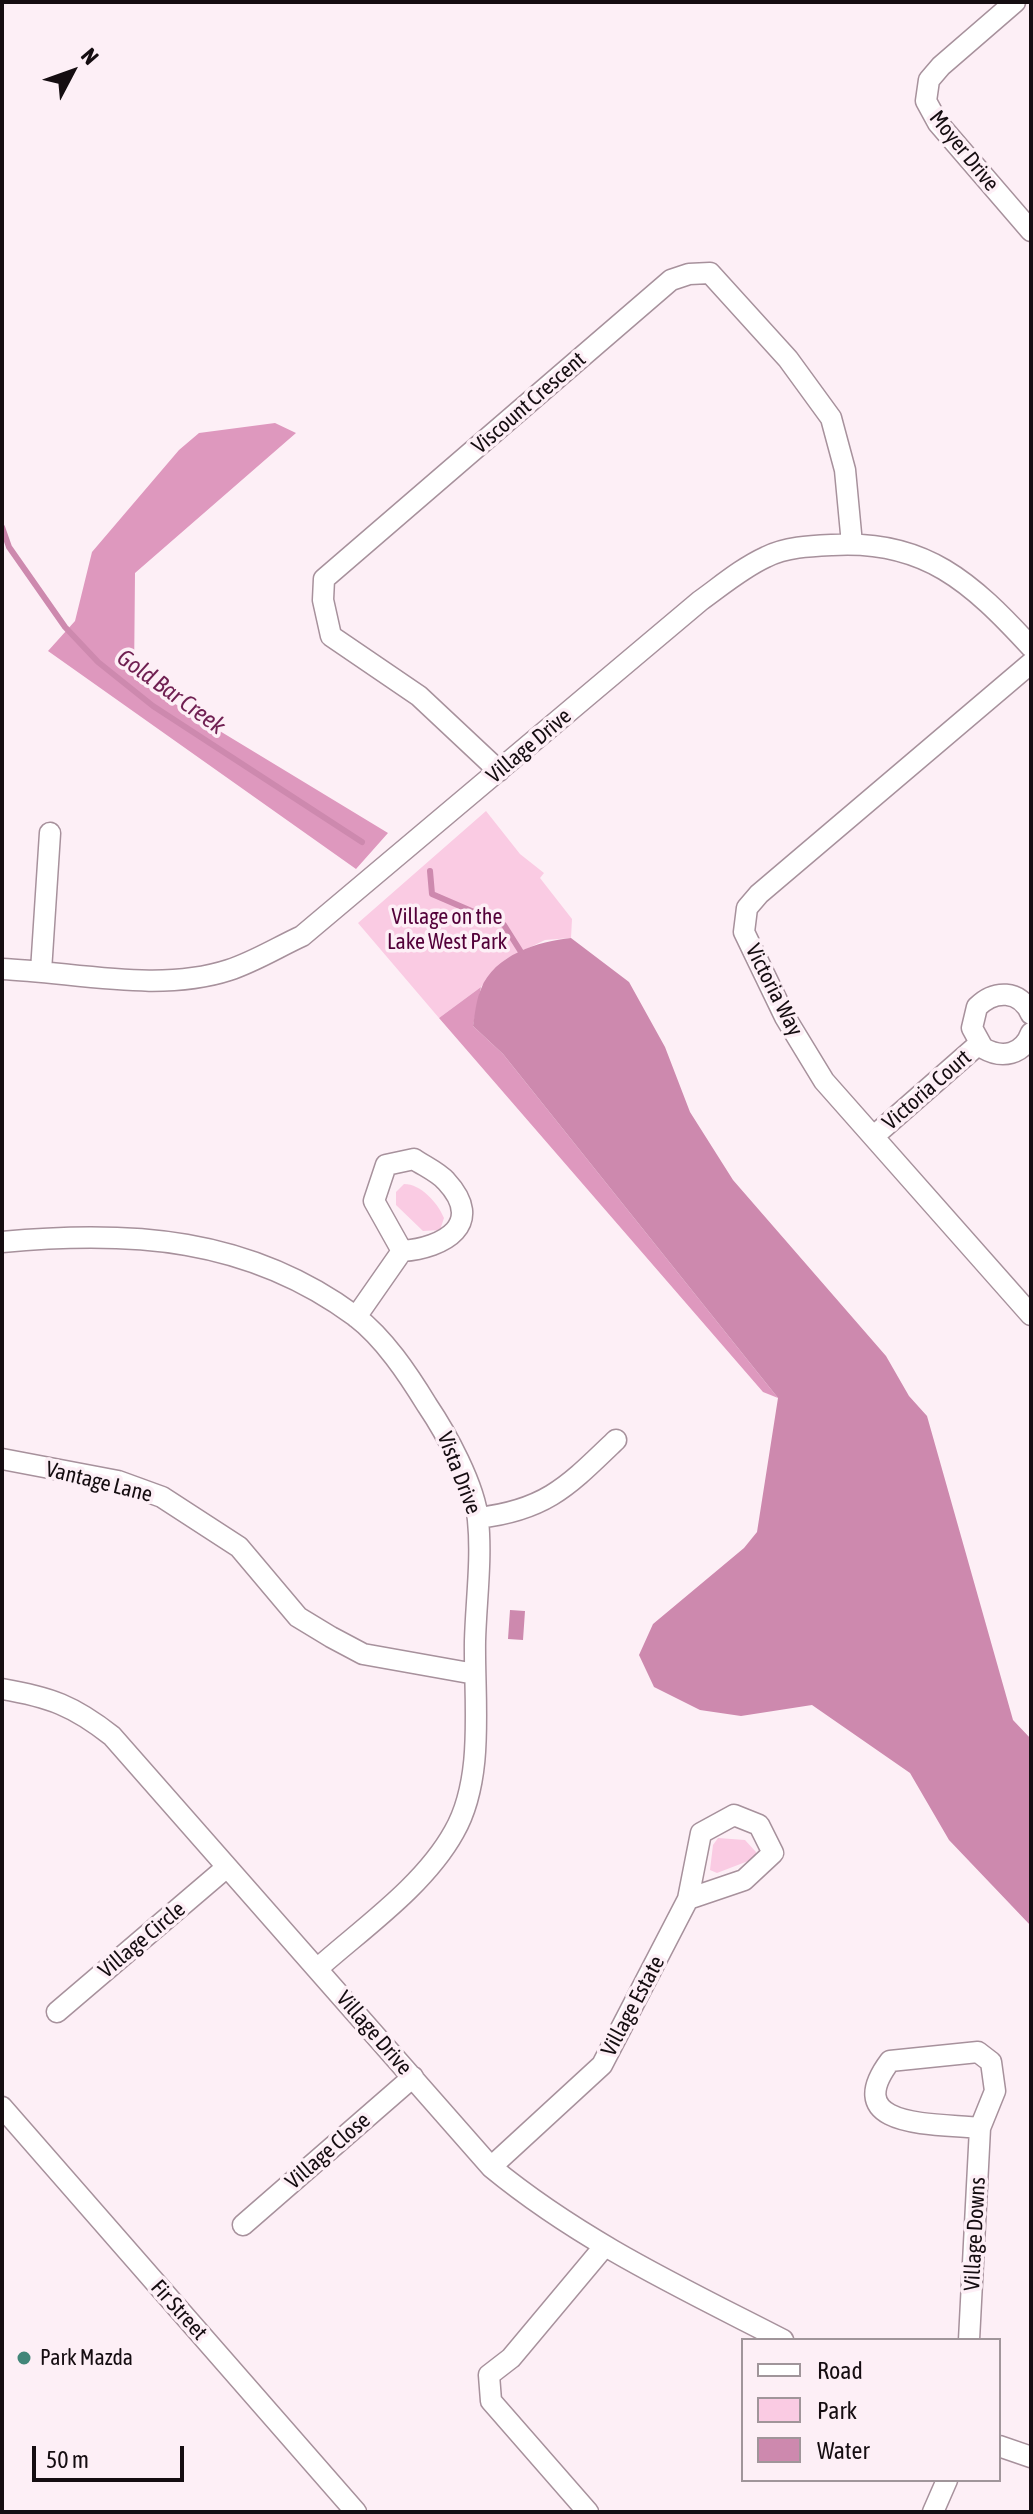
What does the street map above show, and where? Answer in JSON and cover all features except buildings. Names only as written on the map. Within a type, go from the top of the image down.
[{"type":"street","name":"Moyer Drive","points":[[1015,2],[941,66],[929,80],[926,101],[938,123],[1031,231]]},
{"type":"street","name":"Viscount Crescent","points":[[499,771],[419,696],[331,636],[323,600],[324,579],[671,280],[689,274],[710,273],[788,359],[831,418],[845,470],[852,544]]},
{"type":"street","name":"Village Drive","points":[[2,969],[149,980],[194,978],[230,970],[302,936],[734,576],[768,555],[801,547],[852,544],[901,550],[935,563],[993,605],[1031,647]]},
{"type":"street","name":"Victoria Way","points":[[1031,663],[747,908],[744,932],[785,1017],[824,1081],[1031,1315]]},
{"type":"street","points":[[41,971],[50,833]]},
{"type":"street","name":"Victoria Court","points":[[1031,1014],[1023,1001],[1003,994],[985,999],[973,1017],[972,1028],[980,1043],[992,1053],[1013,1053],[1028,1041],[1031,1033]]},
{"type":"street","name":"Victoria Court","points":[[874,1136],[980,1043]]},
{"type":"street","points":[[414,1159],[445,1180],[460,1202],[461,1219],[450,1238],[431,1249],[402,1251],[374,1201],[386,1165],[414,1159]]},
{"type":"street","name":"Vista Drive","points":[[2,1242],[131,1240],[189,1243],[241,1256],[287,1276],[356,1317],[412,1381],[449,1439],[478,1518],[475,1736],[468,1795],[455,1832],[427,1868],[317,1969]]},
{"type":"street","points":[[356,1317],[402,1251]]},
{"type":"street","points":[[478,1518],[525,1508],[560,1493],[616,1440]]},
{"type":"street","name":"Vantage Lane","points":[[2,1459],[118,1481],[162,1497],[239,1547],[298,1617],[331,1637],[363,1654],[475,1674]]},
{"type":"street","name":"Village Drive","points":[[2,1689],[53,1699],[84,1713],[112,1736],[491,2167],[536,2204],[603,2248],[779,2338]]},
{"type":"street","name":"Village Estate","points":[[491,2167],[602,2065],[688,1899],[701,1833],[734,1815],[759,1825],[773,1853],[744,1880],[688,1899]]},
{"type":"street","name":"Village Circle","points":[[57,2012],[227,1867]]},
{"type":"street","name":"Village Downs","points":[[969,2338],[980,2128],[995,2091],[991,2062],[978,2052],[890,2061],[879,2076],[874,2090],[877,2105],[892,2119],[980,2128]]},
{"type":"street","name":"Village Close","points":[[243,2225],[413,2077]]},
{"type":"street","name":"Fir Street","points":[[2,2107],[356,2512]]},
{"type":"street","points":[[588,2512],[491,2401],[489,2375],[511,2358],[603,2248]]},
{"type":"street","points":[[1001,2447],[1031,2457]]},
{"type":"street","points":[[933,2512],[946,2482]]},
{"type":"green space","name":"Village on the Lake West Park","points":[[486,811],[520,854],[544,873],[540,878],[572,919],[571,938],[545,940],[506,959],[481,987],[439,1018],[358,923]]},
{"type":"green space","points":[[404,1184],[417,1187],[438,1206],[444,1218],[440,1230],[423,1231],[396,1205],[396,1192]]},
{"type":"green space","points":[[718,1838],[745,1840],[756,1852],[756,1858],[717,1873],[710,1870],[713,1845]]},
{"type":"shaded area","points":[[275,423],[296,433],[135,573],[134,679],[388,833],[356,869],[48,651],[75,621],[92,552],[179,450],[199,433]]},
{"type":"shaded area","points":[[481,987],[473,1026],[503,1054],[778,1398],[763,1392],[439,1018]]},
{"type":"water","points":[[571,938],[629,982],[665,1047],[690,1112],[733,1180],[886,1356],[909,1396],[927,1416],[1013,1720],[1031,1739],[1031,1926],[949,1840],[910,1773],[812,1705],[741,1716],[700,1710],[654,1687],[639,1655],[653,1624],[744,1548],[757,1532],[778,1398],[503,1054],[473,1026],[479,993],[496,967],[532,946]]},
{"type":"water","points":[[510,1610],[525,1611],[523,1640],[508,1639]]},
{"type":"waterway","name":"Gold Bar Creek","points":[[2,527],[9,547],[65,627],[98,662],[153,706],[362,842]]},
{"type":"waterway","name":"Gold Bar Creek","points":[[430,871],[432,894],[504,925],[521,952]]},
{"type":"place","name":"Park Mazda","points":[[24,2358]]}]
